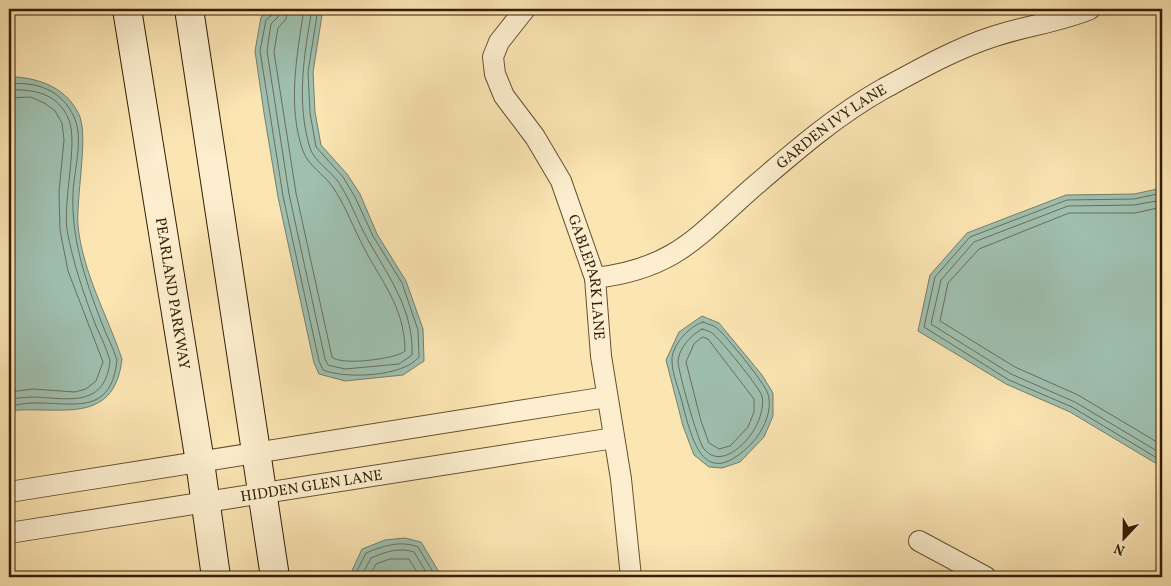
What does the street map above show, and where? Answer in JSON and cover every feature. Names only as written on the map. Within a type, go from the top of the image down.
[{"type":"main road","name":"PEARLAND PARKWAY","points":[[127,9],[200,462],[204,502],[216,577]]},
{"type":"main road","points":[[189,9],[275,577]]},
{"type":"street","name":"GABLEPARK LANE","points":[[526,9],[499,42],[493,57],[495,74],[504,96],[535,137],[561,181],[594,278],[632,577]]},
{"type":"street","name":"GARDEN IVY LANE","points":[[594,278],[626,274],[653,265],[684,249],[828,124],[882,90],[939,60],[990,37],[1090,9]]},
{"type":"street","points":[[9,492],[608,397]]},
{"type":"street","name":"HIDDEN GLEN LANE","points":[[9,533],[614,438]]},
{"type":"street","points":[[919,541],[986,577]]},
{"type":"water","points":[[272,9],[323,9],[313,72],[315,112],[321,145],[347,174],[360,194],[377,234],[406,281],[423,329],[424,361],[403,375],[345,381],[319,374],[314,363],[278,197],[255,51],[261,17]]},
{"type":"water","points":[[16,77],[45,83],[62,93],[75,108],[80,117],[82,127],[83,140],[78,226],[90,277],[122,359],[117,381],[108,395],[95,404],[80,409],[9,411],[9,80]]},
{"type":"water","points":[[1162,188],[1162,467],[1070,412],[1006,384],[918,331],[930,275],[967,233],[1066,195],[1134,194]]},
{"type":"water","points":[[702,316],[719,323],[762,375],[773,393],[773,416],[764,437],[740,462],[722,468],[709,467],[694,455],[683,426],[666,360],[679,332]]},
{"type":"water","points":[[405,538],[421,542],[442,577],[349,577],[362,549],[385,540]]}]
